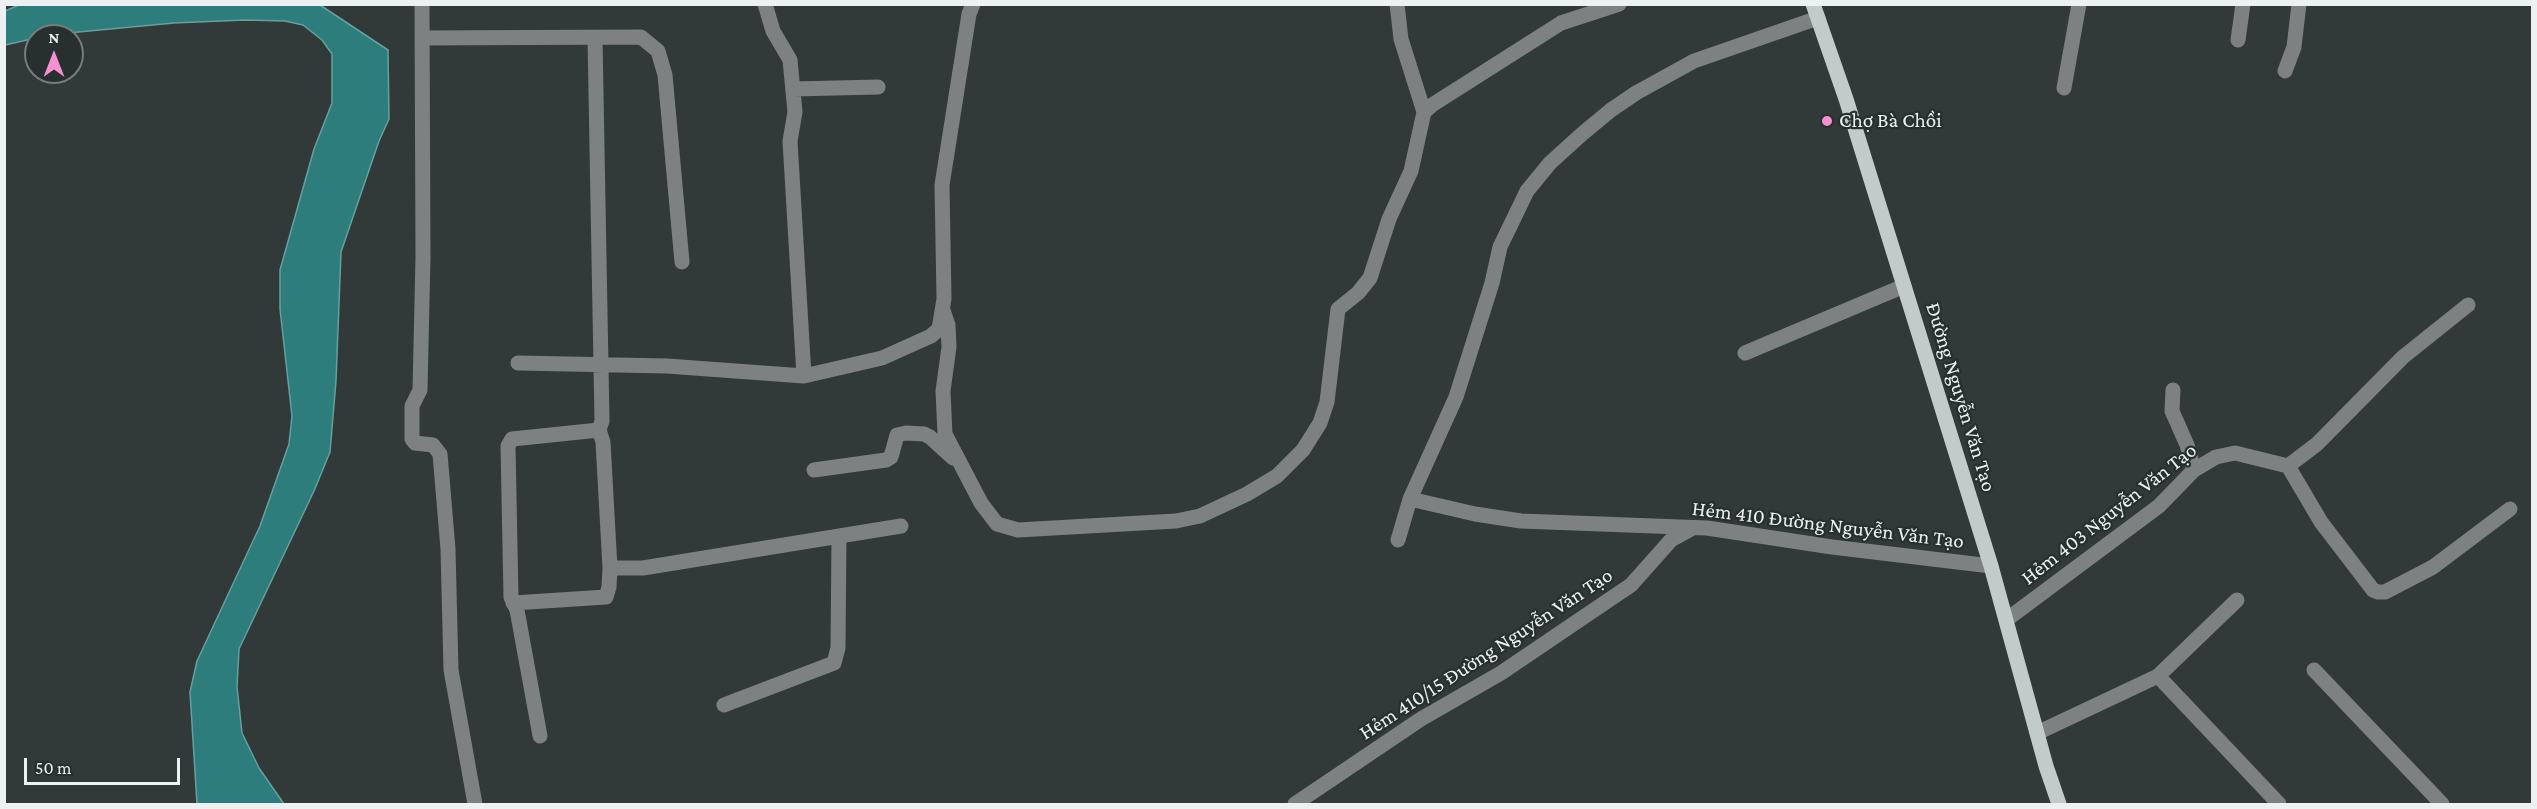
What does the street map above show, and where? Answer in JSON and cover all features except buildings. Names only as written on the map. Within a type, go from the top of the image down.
[{"type":"main road","name":"Đường Nguyễn Văn Tạo","points":[[1816,11],[1846,99],[1991,566],[2059,804]]},
{"type":"street","points":[[422,4],[423,267],[420,390],[412,406],[412,439],[415,443],[433,445],[440,454],[448,549],[451,670],[475,804]]},
{"type":"street","points":[[765,4],[773,31],[790,60],[795,112],[790,141],[804,376]]},
{"type":"street","points":[[518,363],[667,366],[804,376],[882,358],[931,336],[939,329],[943,310],[942,185],[969,14],[973,4]]},
{"type":"street","points":[[943,310],[948,325],[949,347],[943,391],[945,434],[981,503],[997,524],[1018,530],[1184,519],[1200,516],[1247,494],[1277,476],[1303,450],[1320,423],[1328,402],[1338,309],[1358,293],[1370,278],[1389,219],[1411,171],[1425,112],[1401,39],[1397,4]]},
{"type":"street","points":[[1425,112],[1432,105],[1561,23],[1587,9],[1619,4]]},
{"type":"street","points":[[2064,88],[2079,4]]},
{"type":"street","points":[[2238,40],[2242,4]]},
{"type":"street","points":[[2285,71],[2294,46],[2299,4]]},
{"type":"street","points":[[1398,540],[1410,499],[1456,397],[1492,283],[1500,246],[1527,190],[1550,163],[1611,110],[1694,61],[1816,11]]},
{"type":"street","points":[[422,38],[641,37],[658,51],[665,75],[682,262]]},
{"type":"street","points":[[513,603],[606,597],[609,587],[603,442],[599,430],[602,421],[595,38]]},
{"type":"street","points":[[793,89],[878,87]]},
{"type":"street","points":[[1745,352],[1904,286]]},
{"type":"street","points":[[2468,305],[2403,357],[2317,444],[2288,465],[2321,522],[2373,590],[2378,592],[2385,592],[2433,567],[2510,509]]},
{"type":"street","points":[[2174,390],[2172,411],[2187,445],[2194,470]]},
{"type":"street","points":[[540,736],[517,610],[510,597],[507,453],[512,439],[599,430]]},
{"type":"street","points":[[814,470],[886,460],[891,457],[897,435],[906,433],[924,434],[930,437],[960,464]]},
{"type":"street","name":"Hẻm 403 Nguyễn Văn Tạo","points":[[2006,620],[2159,506],[2194,470],[2216,457],[2235,453],[2288,465]]},
{"type":"street","name":"Hẻm 410 Đường Nguyễn Văn Tạo","points":[[1410,499],[1475,514],[1521,521],[1707,528],[1832,547],[1991,566]]},
{"type":"street","points":[[610,568],[644,568],[901,526]]},
{"type":"street","name":"Hẻm 410/15 Đường Nguyễn Văn Tạo","points":[[1295,804],[1421,719],[1501,674],[1631,585],[1671,540],[1691,529]]},
{"type":"street","points":[[724,705],[834,663],[838,648],[839,536]]},
{"type":"street","points":[[2037,733],[2158,676],[2237,600]]},
{"type":"street","points":[[2314,670],[2442,804]]},
{"type":"street","points":[[2158,676],[2279,804]]},
{"type":"water","points":[[19,5],[320,5],[388,50],[389,119],[379,141],[341,252],[336,381],[330,452],[314,491],[239,649],[237,687],[242,733],[259,768],[284,804],[197,804],[190,692],[197,661],[260,526],[289,444],[292,416],[280,309],[280,270],[314,149],[332,103],[332,54],[322,40],[303,25],[285,21],[174,23],[84,31],[84,24],[24,24],[24,41],[5,45],[5,11]]},
{"type":"place","name":"Chợ Bà Chồi","points":[[1827,121]]}]
